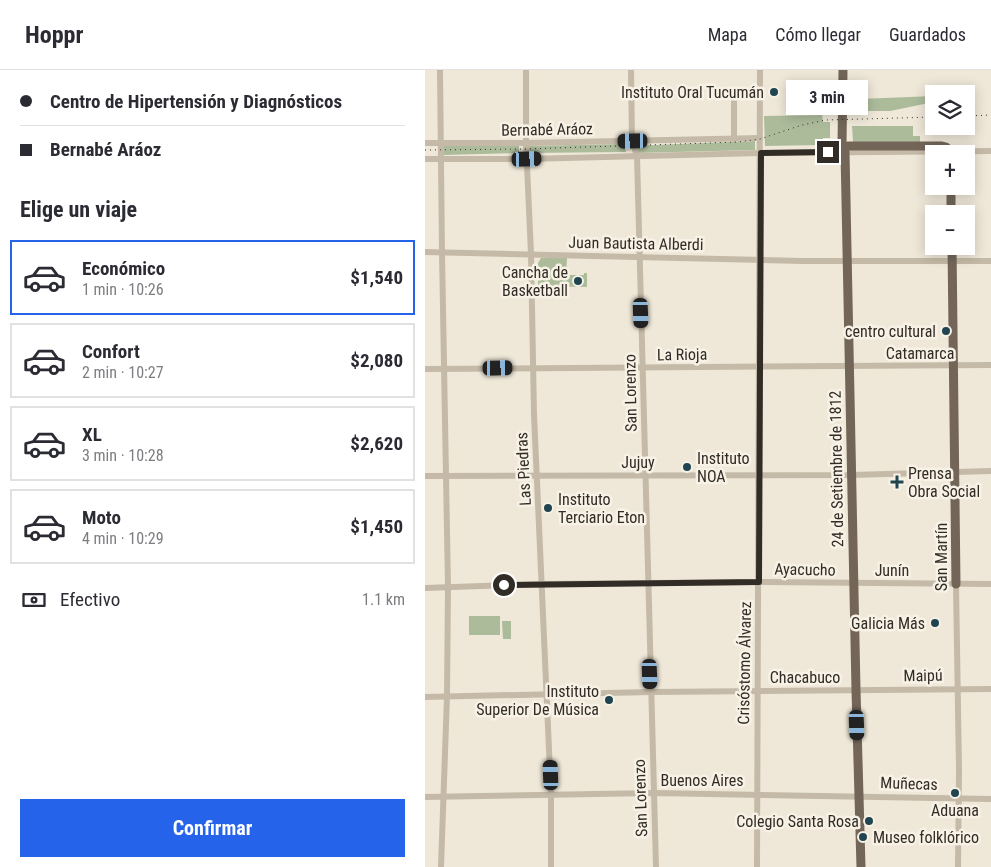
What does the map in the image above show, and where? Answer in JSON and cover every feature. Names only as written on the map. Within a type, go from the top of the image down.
[{"type":"main road","name":"24 de Setiembre de 1812","points":[[843,70],[842,145],[847,149]]},
{"type":"main road","name":"24 de Setiembre de 1812","points":[[849,70],[847,260],[861,867]]},
{"type":"main road","points":[[847,149],[925,147]]},
{"type":"main road","name":"San Martín","points":[[952,255],[956,584]]},
{"type":"street","points":[[440,70],[448,587],[447,696],[441,867]]},
{"type":"street","name":"Las Piedras","points":[[526,70],[526,143],[531,254],[534,414],[551,794],[551,867]]},
{"type":"street","name":"San Lorenzo","points":[[631,70],[633,141],[637,156],[656,867]]},
{"type":"street","name":"Crisóstomo Álvarez","points":[[757,867],[761,70]]},
{"type":"street","points":[[733,91],[734,139]]},
{"type":"street","name":"Bernabé Aráoz","points":[[425,143],[526,143],[760,138]]},
{"type":"street","name":"Bernabé Aráoz","points":[[425,159],[527,159],[847,149]]},
{"type":"street","points":[[975,151],[991,151]]},
{"type":"street","name":"Juan Bautista Alberdi","points":[[425,252],[759,260],[991,261]]},
{"type":"street","name":"Catamarca","points":[[849,367],[991,365]]},
{"type":"street","name":"La Rioja","points":[[425,369],[849,367]]},
{"type":"street","name":"Jujuy","points":[[425,476],[851,475],[991,471]]},
{"type":"street","name":"Ayacucho","points":[[425,588],[647,583],[759,582],[854,584]]},
{"type":"street","name":"Junín","points":[[854,584],[991,584]]},
{"type":"street","name":"San Martín","points":[[956,584],[958,867]]},
{"type":"street","name":"Maipú","points":[[856,690],[991,689]]},
{"type":"street","name":"Chacabuco","points":[[425,697],[856,690]]},
{"type":"street","name":"Buenos Aires","points":[[425,797],[654,793],[859,796]]},
{"type":"street","name":"Muñecas","points":[[859,796],[991,799]]},
{"type":"green space","points":[[925,96],[925,104],[890,111],[859,111],[859,99]]},
{"type":"green space","points":[[822,115],[823,122],[830,122],[830,138],[823,138],[823,145],[765,146],[764,116]]},
{"type":"green space","points":[[852,126],[913,126],[913,136],[920,136],[920,142],[853,142]]},
{"type":"green space","points":[[755,141],[755,150],[634,153],[631,146]]},
{"type":"green space","points":[[624,144],[626,152],[527,153],[528,146]]},
{"type":"green space","points":[[519,145],[519,153],[443,155],[443,146]]},
{"type":"green space","points":[[541,258],[567,258],[566,275],[584,275],[584,273],[587,273],[587,287],[538,286],[538,263]]},
{"type":"green space","points":[[469,616],[500,616],[500,635],[469,635]]},
{"type":"green space","points":[[502,621],[511,621],[511,639],[503,639]]},
{"type":"railway","points":[[975,116],[991,115]]},
{"type":"railway","points":[[425,150],[526,149],[738,142],[760,139],[802,125],[826,120],[925,117]]},
{"type":"place","name":"Instituto Oral Tucumán","points":[[774,92]]},
{"type":"place","name":"Cancha de Basketball","points":[[578,281]]},
{"type":"place","name":"centro cultural","points":[[946,331]]},
{"type":"place","name":"Instituto NOA","points":[[687,467]]},
{"type":"place","name":"Prensa Obra Social","points":[[897,482]]},
{"type":"place","name":"Instituto Terciario Eton","points":[[548,508]]},
{"type":"place","name":"Galicia Más","points":[[935,623]]},
{"type":"place","name":"Instituto Superior De Música","points":[[609,700]]},
{"type":"place","name":"Aduana","points":[[955,793]]},
{"type":"place","name":"Colegio Santa Rosa","points":[[869,821]]},
{"type":"place","name":"Museo folklórico","points":[[863,837]]},
{"type":"route","points":[[504,585],[759,582],[759,260],[761,153],[828,152]]}]
